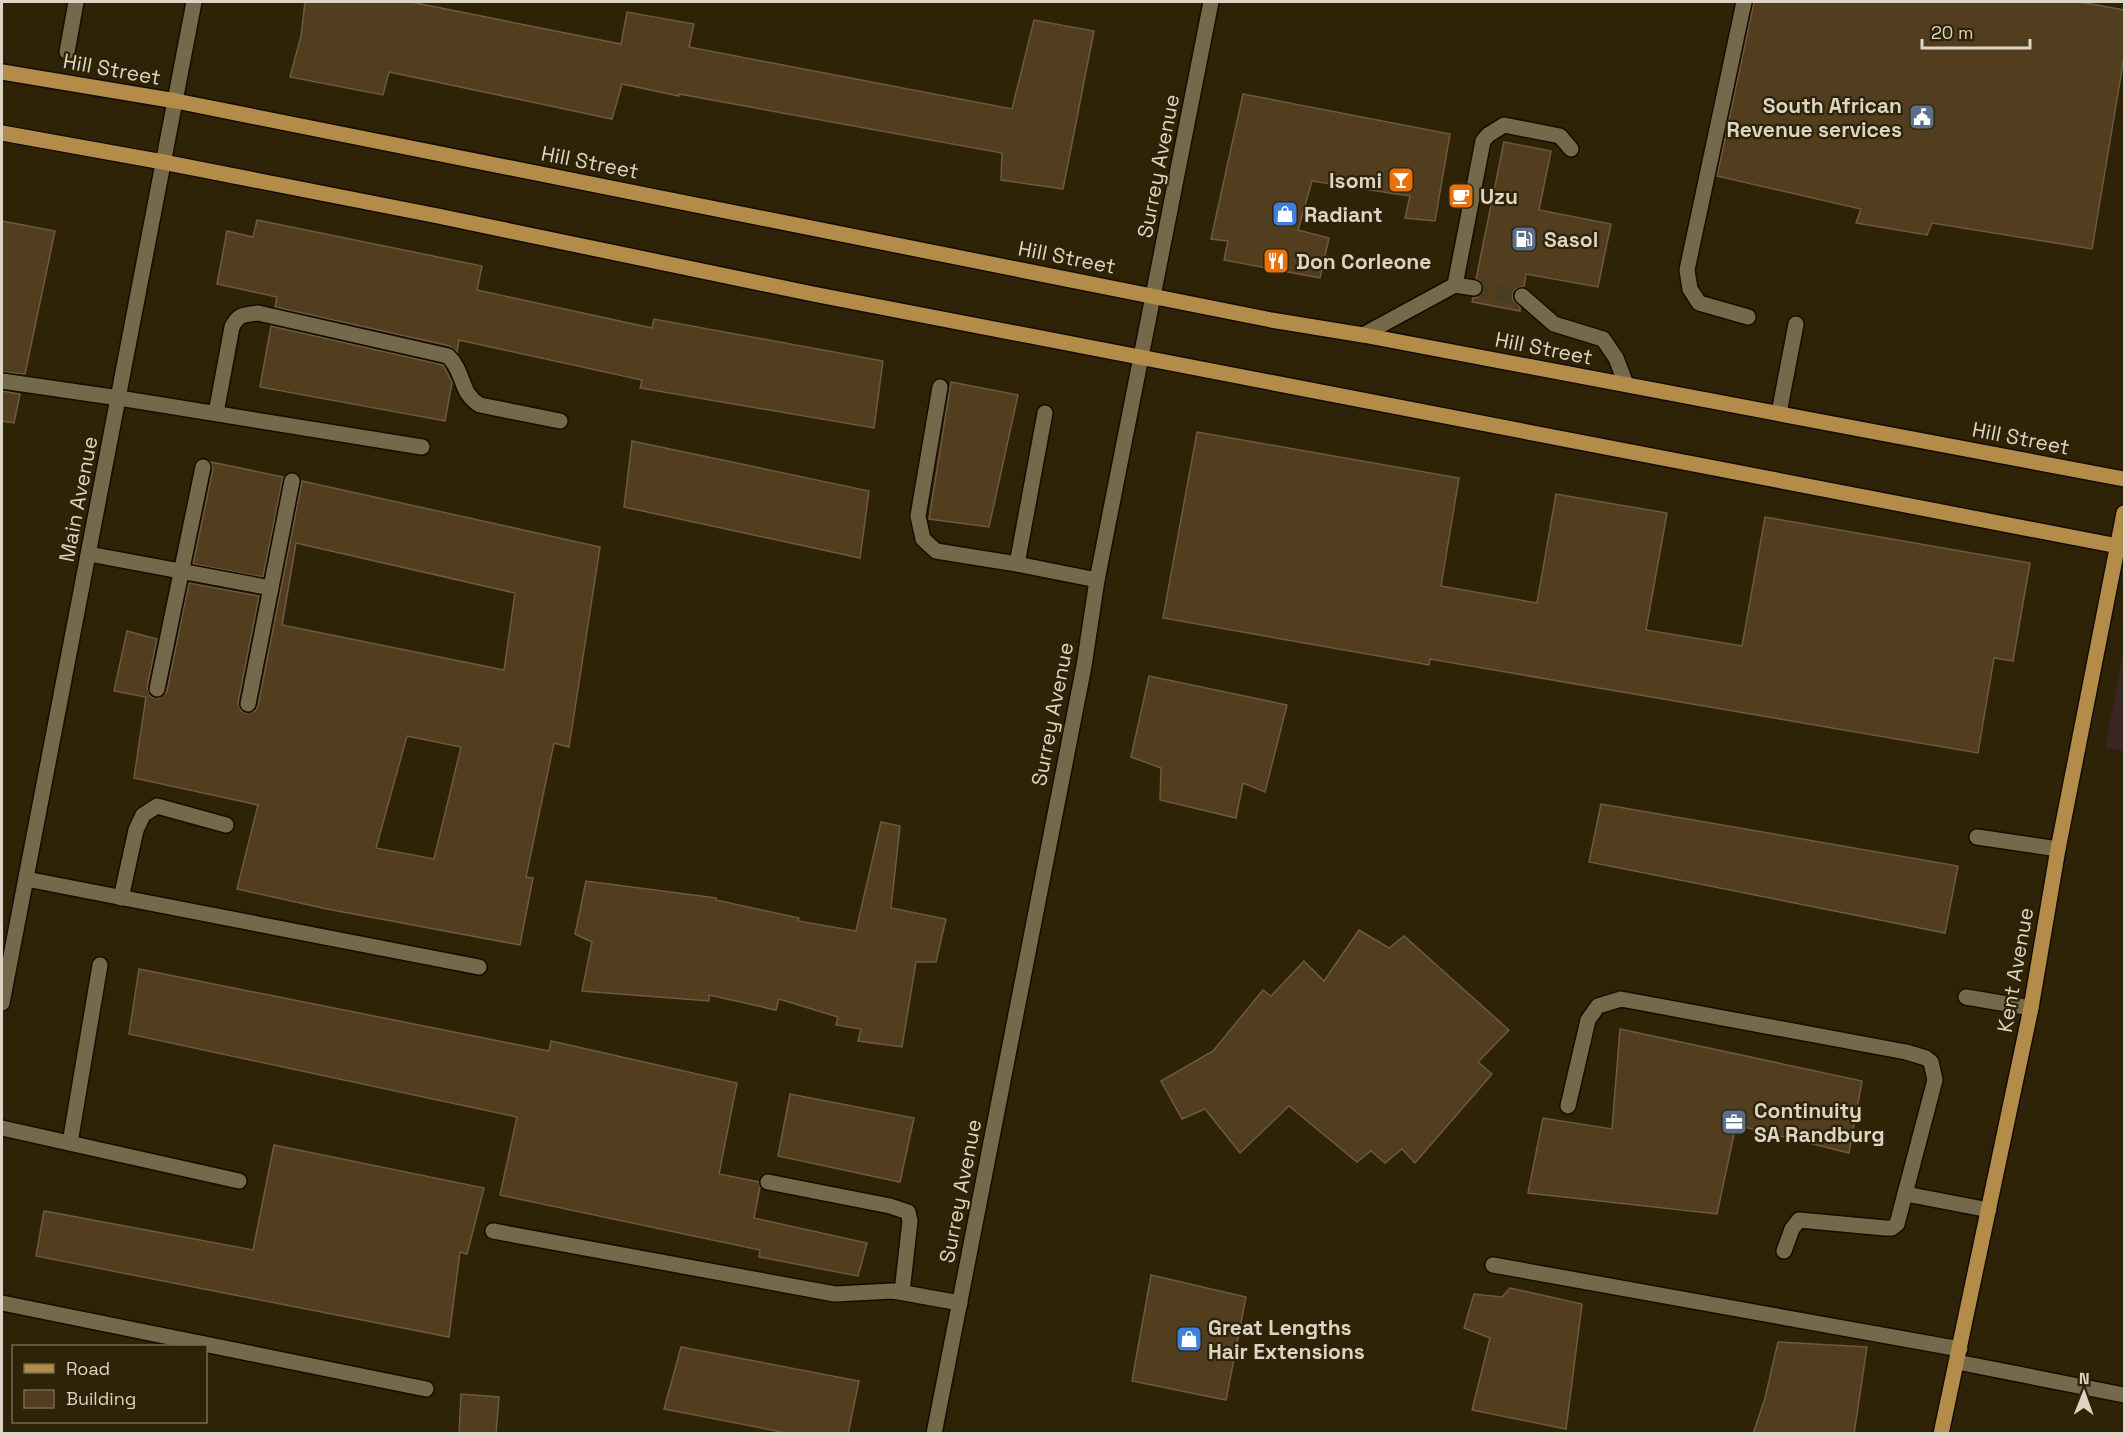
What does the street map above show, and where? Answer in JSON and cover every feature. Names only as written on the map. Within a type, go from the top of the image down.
[{"type":"main road","name":"Hill Street","points":[[2,72],[176,101],[1271,320],[1626,384],[2124,479]]},
{"type":"main road","points":[[2,133],[438,216],[813,294],[2118,546]]},
{"type":"main road","name":"Kent Avenue","points":[[1941,1434],[2031,1008],[2058,849],[2124,513]]},
{"type":"street","points":[[67,52],[76,2]]},
{"type":"street","name":"Main Avenue","points":[[2,1004],[194,2]]},
{"type":"street","name":"Surrey Avenue","points":[[934,1434],[1084,666],[1097,580],[1212,2]]},
{"type":"street","points":[[1744,2],[1687,270],[1689,289],[1700,303],[1748,317]]},
{"type":"street","points":[[1455,285],[1483,141],[1488,135],[1503,125],[1560,136],[1571,149]]},
{"type":"street","points":[[1363,335],[1455,285],[1474,288]]},
{"type":"street","points":[[1522,297],[1554,324],[1603,339],[1616,358],[1626,384]]},
{"type":"street","points":[[216,413],[232,327],[236,319],[258,313],[448,356],[454,362],[470,399],[480,405],[560,420]]},
{"type":"street","points":[[1779,413],[1796,324]]},
{"type":"street","points":[[2,381],[422,447]]},
{"type":"street","points":[[940,387],[918,516],[923,539],[936,551],[1097,580]]},
{"type":"street","points":[[1017,564],[1045,413]]},
{"type":"street","points":[[157,689],[203,467]]},
{"type":"street","points":[[248,704],[292,481]]},
{"type":"street","points":[[89,554],[270,588]]},
{"type":"street","points":[[121,898],[136,830],[143,815],[157,806],[226,825]]},
{"type":"street","points":[[1977,837],[2058,849]]},
{"type":"street","points":[[26,879],[479,967]]},
{"type":"street","points":[[70,1143],[100,965]]},
{"type":"street","points":[[1966,997],[2031,1008]]},
{"type":"street","points":[[1569,1106],[1588,1020],[1598,1005],[1621,999],[1926,1058],[1931,1062],[1935,1080],[1898,1224],[1892,1228],[1799,1220],[1792,1229],[1784,1251]]},
{"type":"street","points":[[2,1128],[239,1181]]},
{"type":"street","points":[[768,1182],[890,1206],[908,1212],[910,1221],[902,1292]]},
{"type":"street","points":[[1905,1194],[1989,1210]]},
{"type":"street","points":[[493,1231],[835,1294],[893,1291],[960,1303]]},
{"type":"street","points":[[1493,1265],[1958,1355],[2124,1395]]},
{"type":"street","points":[[2,1303],[426,1389]]},
{"type":"shaded area","points":[[2124,649],[2124,751],[2105,748]]},
{"type":"building","points":[[305,2],[411,2],[621,44],[627,12],[694,24],[689,47],[1012,109],[1034,20],[1094,31],[1063,189],[1001,180],[1002,153],[622,84],[612,119],[389,72],[383,95],[290,77],[301,36]]},
{"type":"building","name":"South African Revenue services","points":[[1754,2],[2080,2],[2124,10],[2124,57],[2092,249],[1932,223],[1927,235],[1856,223],[1861,209],[1717,176]]},
{"type":"building","points":[[1243,94],[1450,134],[1435,221],[1405,218],[1410,196],[1312,181],[1298,230],[1329,238],[1320,278],[1224,260],[1228,241],[1211,239]]},
{"type":"building","points":[[1504,142],[1551,151],[1539,210],[1611,224],[1598,287],[1526,274],[1524,286],[1515,289],[1512,295],[1520,311],[1472,302],[1473,298],[1478,297],[1483,290],[1483,284],[1476,279]]},
{"type":"building","points":[[257,220],[482,266],[477,290],[652,328],[654,319],[883,361],[874,428],[640,388],[642,380],[459,340],[457,352],[450,346],[275,307],[277,297],[217,284],[227,231],[253,237]]},
{"type":"building","points":[[2,221],[55,231],[25,374],[2,372]]},
{"type":"building","points":[[271,326],[443,365],[452,382],[445,421],[260,387]]},
{"type":"building","points":[[951,382],[1018,395],[989,527],[929,519]]},
{"type":"building","points":[[2,391],[20,394],[14,423],[2,421]]},
{"type":"building","points":[[1197,432],[1459,478],[1441,586],[1537,603],[1556,494],[1667,513],[1646,630],[1742,646],[1765,517],[2030,563],[2013,661],[1994,658],[1978,753],[1430,659],[1429,665],[1163,618]]},
{"type":"building","points":[[632,441],[869,491],[860,558],[624,507]]},
{"type":"building","points":[[211,462],[283,477],[263,577],[193,564],[213,469]]},
{"type":"building","points":[[302,481],[600,547],[569,747],[554,743],[526,877],[533,878],[520,945],[327,909],[237,889],[258,805],[134,778],[146,697],[114,691],[127,631],[157,639],[147,688],[151,697],[159,698],[167,691],[189,583],[259,596],[238,703],[241,711],[246,713],[255,711],[258,706]],"holes":[[[296,543],[515,593],[504,670],[282,625]],[[407,736],[461,747],[434,859],[376,848]]]},
{"type":"building","points":[[1149,676],[1287,705],[1265,792],[1243,783],[1236,818],[1160,800],[1161,768],[1131,757]]},
{"type":"building","points":[[1601,804],[1958,866],[1945,933],[1589,862]]},
{"type":"building","points":[[881,822],[900,826],[891,908],[946,919],[936,962],[916,962],[902,1047],[858,1041],[861,1029],[836,1025],[838,1017],[779,999],[776,1010],[709,995],[709,1001],[582,991],[592,942],[575,934],[586,881],[716,898],[716,900],[799,918],[798,921],[856,931]]},
{"type":"building","points":[[1359,930],[1389,948],[1404,936],[1509,1030],[1478,1062],[1492,1074],[1415,1163],[1402,1149],[1385,1163],[1371,1151],[1357,1162],[1289,1106],[1240,1153],[1205,1109],[1182,1119],[1161,1081],[1213,1051],[1263,990],[1271,996],[1304,961],[1324,981]]},
{"type":"building","points":[[139,969],[549,1051],[551,1041],[737,1083],[719,1174],[759,1182],[754,1218],[867,1243],[858,1276],[759,1257],[760,1250],[500,1195],[517,1117],[129,1034]]},
{"type":"building","name":"Continuity SA Randburg","points":[[1620,1029],[1862,1081],[1849,1153],[1736,1125],[1717,1214],[1528,1193],[1543,1118],[1612,1129]]},
{"type":"building","points":[[790,1094],[914,1118],[900,1182],[778,1156]]},
{"type":"building","points":[[274,1145],[484,1188],[467,1254],[460,1252],[449,1337],[36,1256],[44,1211],[253,1250]]},
{"type":"building","name":"Great Lengths Hair Extensions","points":[[1151,1275],[1246,1297],[1226,1400],[1132,1381]]},
{"type":"building","points":[[1510,1288],[1582,1304],[1566,1429],[1472,1410],[1490,1338],[1464,1328],[1474,1294],[1502,1297]]},
{"type":"building","points":[[1778,1342],[1867,1347],[1854,1434],[1753,1434],[1765,1398]]},
{"type":"building","points":[[681,1347],[859,1381],[848,1434],[792,1434],[664,1409]]},
{"type":"building","points":[[461,1394],[499,1397],[496,1434],[459,1434]]},
{"type":"tunnel","points":[[1474,288],[1522,296]]},
{"type":"place","name":"South African Revenue services","points":[[1922,117]]},
{"type":"place","name":"Isomi","points":[[1401,180]]},
{"type":"place","name":"Uzu","points":[[1461,196]]},
{"type":"place","name":"Radiant","points":[[1285,214]]},
{"type":"place","name":"Sasol","points":[[1524,239]]},
{"type":"place","name":"Don Corleone","points":[[1276,261]]},
{"type":"place","name":"Continuity SA Randburg","points":[[1734,1122]]},
{"type":"place","name":"Great Lengths Hair Extensions","points":[[1189,1339]]}]
